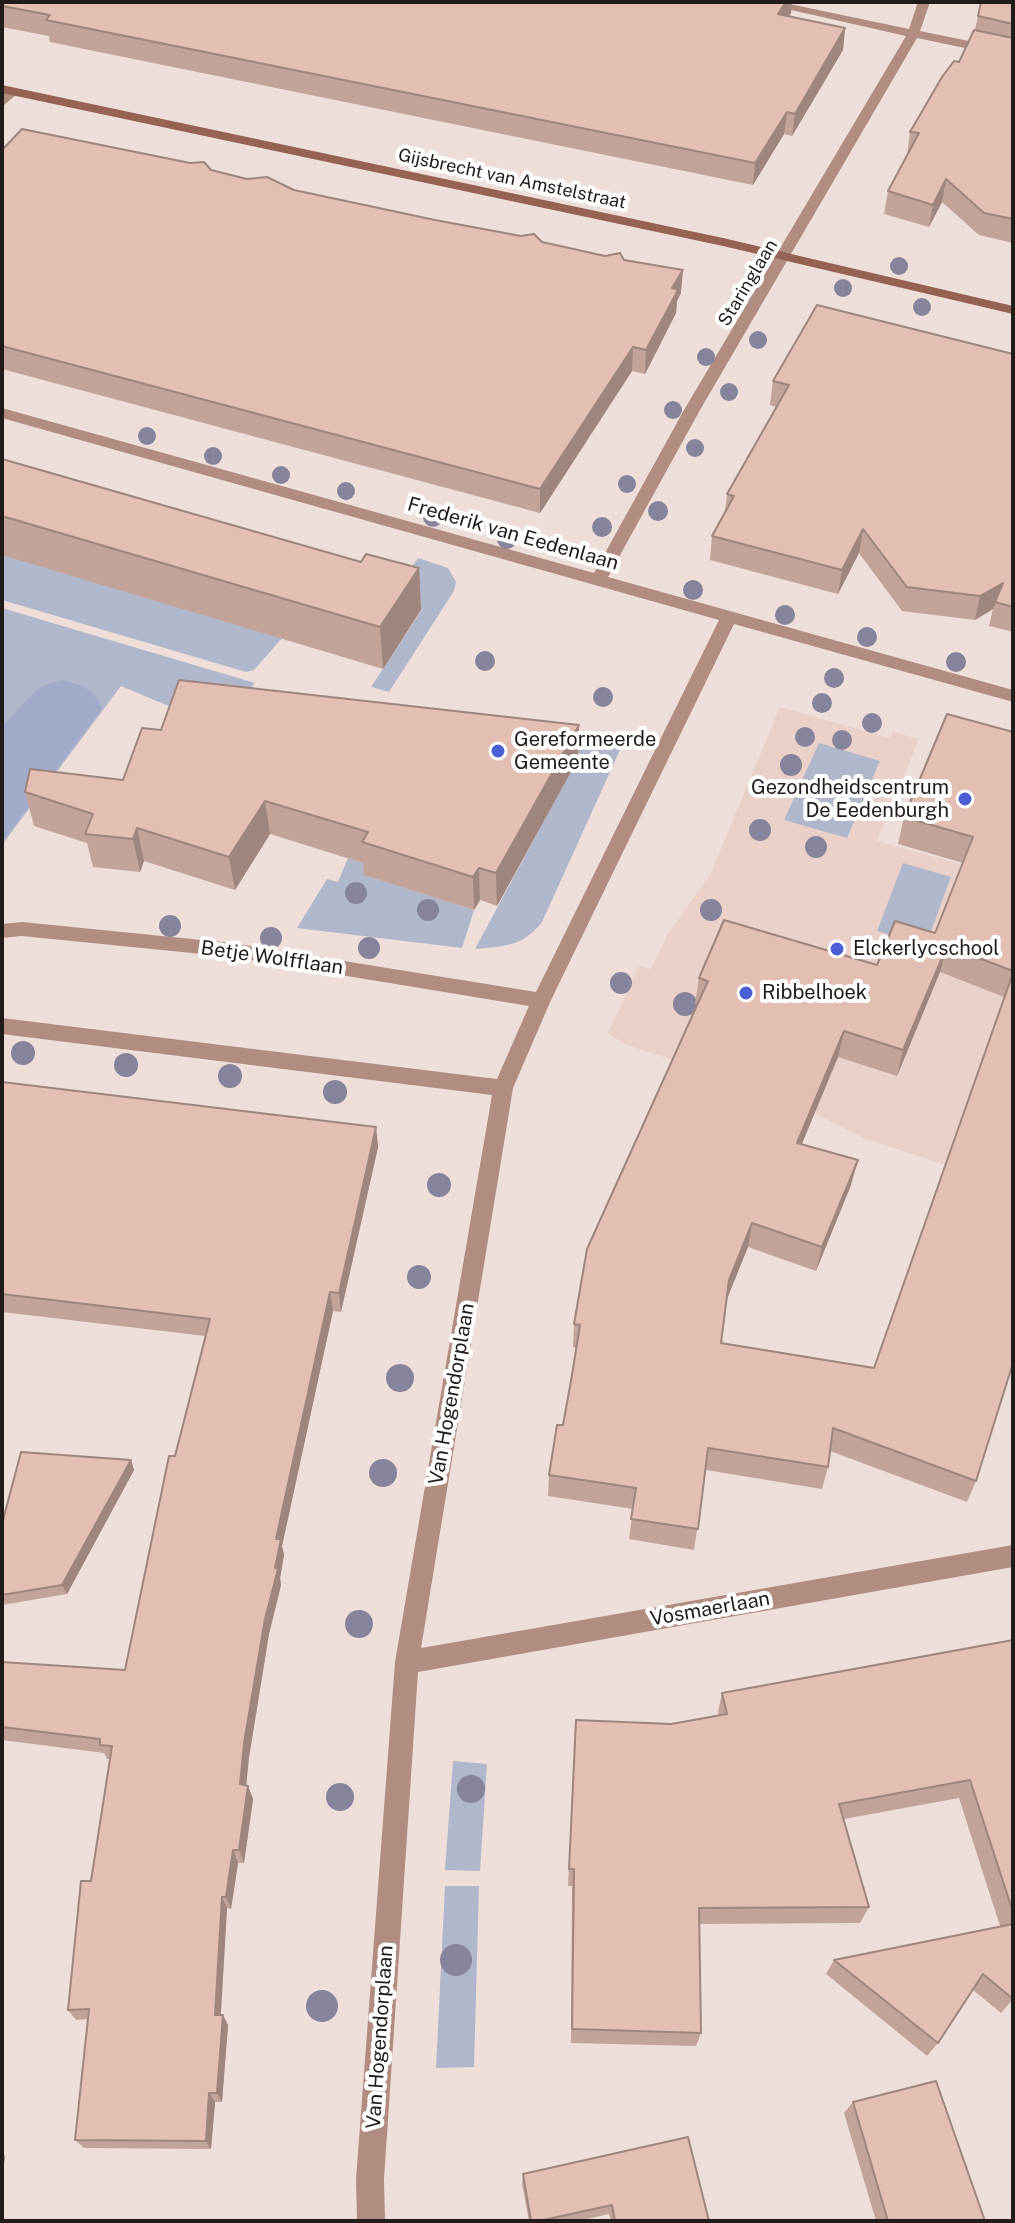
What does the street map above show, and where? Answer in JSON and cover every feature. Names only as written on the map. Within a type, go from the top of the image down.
[{"type":"street","points":[[762,2],[1013,54]]},
{"type":"street","name":"Staringlaan","points":[[598,580],[692,410],[913,34],[924,2]]},
{"type":"street","name":"Gijsbrecht van Amstelstraat","points":[[5,95],[784,256],[1013,310]]},
{"type":"street","name":"Frederik van Eedenlaan","points":[[2,413],[1013,696]]},
{"type":"street","name":"Van Hogendorplaan","points":[[371,2221],[371,2163],[407,1662],[503,1088],[541,1000],[729,617]]},
{"type":"street","name":"Betje Wolfflaan","points":[[2,931],[22,929],[232,950],[541,1000]]},
{"type":"street","points":[[2,1026],[503,1088]]},
{"type":"street","name":"Vosmaerlaan","points":[[407,1662],[1013,1556]]},
{"type":"shaded area","points":[[2,553],[321,594],[254,670],[246,672],[2,600]]},
{"type":"shaded area","points":[[418,558],[448,568],[456,582],[454,591],[389,692],[371,687],[422,610],[388,600]]},
{"type":"shaded area","points":[[2,608],[255,683],[228,718],[185,713],[121,686],[2,845]]},
{"type":"shaded area","points":[[62,680],[86,688],[102,709],[2,842],[2,726],[40,687]]},
{"type":"shaded area","name":"Elckerlycschool","points":[[780,707],[890,738],[893,732],[919,739],[877,841],[1013,878],[1013,1186],[868,1140],[773,1093],[624,1044],[608,1033],[639,966],[651,969],[669,932],[710,875]]},
{"type":"shaded area","points":[[572,732],[625,739],[542,922],[520,941],[475,949],[580,754],[564,749]]},
{"type":"shaded area","points":[[819,743],[880,761],[847,838],[784,820]]},
{"type":"shaded area","points":[[348,858],[370,865],[365,875],[474,910],[462,948],[297,928],[327,879],[338,882]]},
{"type":"shaded area","points":[[903,863],[951,877],[926,945],[877,931]]},
{"type":"shaded area","points":[[453,1761],[487,1764],[480,1871],[445,1870]]},
{"type":"shaded area","points":[[445,1886],[479,1886],[474,2067],[436,2068]]},
{"type":"building","points":[[2,2],[786,2],[778,14],[845,28],[795,114],[787,112],[755,163],[46,20],[50,15],[2,6]]},
{"type":"building","points":[[981,2],[1013,2],[1013,24],[978,16]]},
{"type":"building","points":[[974,30],[1013,38],[1013,219],[984,213],[946,179],[933,205],[888,191],[919,133],[910,132],[942,77],[954,61],[959,62]]},
{"type":"building","points":[[22,129],[190,163],[204,162],[211,170],[247,179],[267,177],[294,190],[521,236],[534,234],[542,242],[605,256],[620,253],[624,260],[683,270],[672,288],[678,290],[646,350],[633,347],[540,489],[2,346],[2,150]]},
{"type":"building","points":[[817,305],[1013,354],[1013,607],[995,602],[1003,583],[980,596],[907,587],[863,529],[842,570],[712,536],[734,496],[727,494],[789,385],[773,381]]},
{"type":"building","points":[[2,459],[361,562],[366,554],[419,568],[380,627],[2,516]]},
{"type":"building","points":[[179,680],[579,725],[496,873],[479,868],[473,877],[362,842],[368,832],[265,801],[229,857],[137,828],[133,839],[85,834],[93,814],[25,792],[30,769],[123,780],[142,728],[161,730]]},
{"type":"building","points":[[947,714],[1013,732],[1013,971],[947,946],[903,1050],[844,1031],[797,1143],[858,1160],[822,1247],[752,1223],[729,1280],[721,1343],[874,1368],[1013,973],[1013,1363],[976,1481],[833,1428],[828,1467],[708,1448],[698,1529],[631,1519],[636,1488],[549,1475],[557,1425],[563,1425],[572,1375],[580,1325],[574,1324],[587,1249],[708,981],[699,978],[724,920],[877,965],[895,921],[935,933],[973,837],[904,817]]},
{"type":"building","points":[[2,1082],[376,1127],[339,1293],[330,1292],[276,1539],[281,1539],[275,1568],[278,1569],[265,1619],[244,1743],[240,1784],[248,1786],[239,1850],[233,1850],[226,1897],[222,1897],[215,2015],[223,2015],[217,2093],[209,2093],[206,2141],[75,2140],[89,2009],[68,2010],[81,1881],[91,1881],[112,1746],[100,1745],[100,1739],[2,1727],[2,1662],[125,1670],[169,1456],[175,1456],[210,1319],[2,1294]]},
{"type":"building","points":[[21,1452],[131,1460],[62,1585],[2,1595],[2,1524]]},
{"type":"building","points":[[1013,1640],[1013,1912],[970,1780],[839,1804],[869,1907],[699,1908],[701,2033],[572,2029],[574,1869],[569,1869],[576,1720],[671,1724],[727,1714],[722,1693]]},
{"type":"building","points":[[1013,1924],[1013,1999],[983,1974],[938,2043],[834,1960]]},
{"type":"building","points":[[936,2081],[985,2221],[888,2221],[853,2102]]},
{"type":"building","points":[[688,2137],[709,2221],[615,2221],[612,2205],[531,2221],[523,2174]]},
{"type":"place","name":"Gereformeerde Gemeente","points":[[498,751]]},
{"type":"place","name":"Gezondheidscentrum De Eedenburgh","points":[[965,799]]},
{"type":"place","name":"Elckerlycschool","points":[[837,949]]},
{"type":"place","name":"Ribbelhoek","points":[[746,993]]}]
